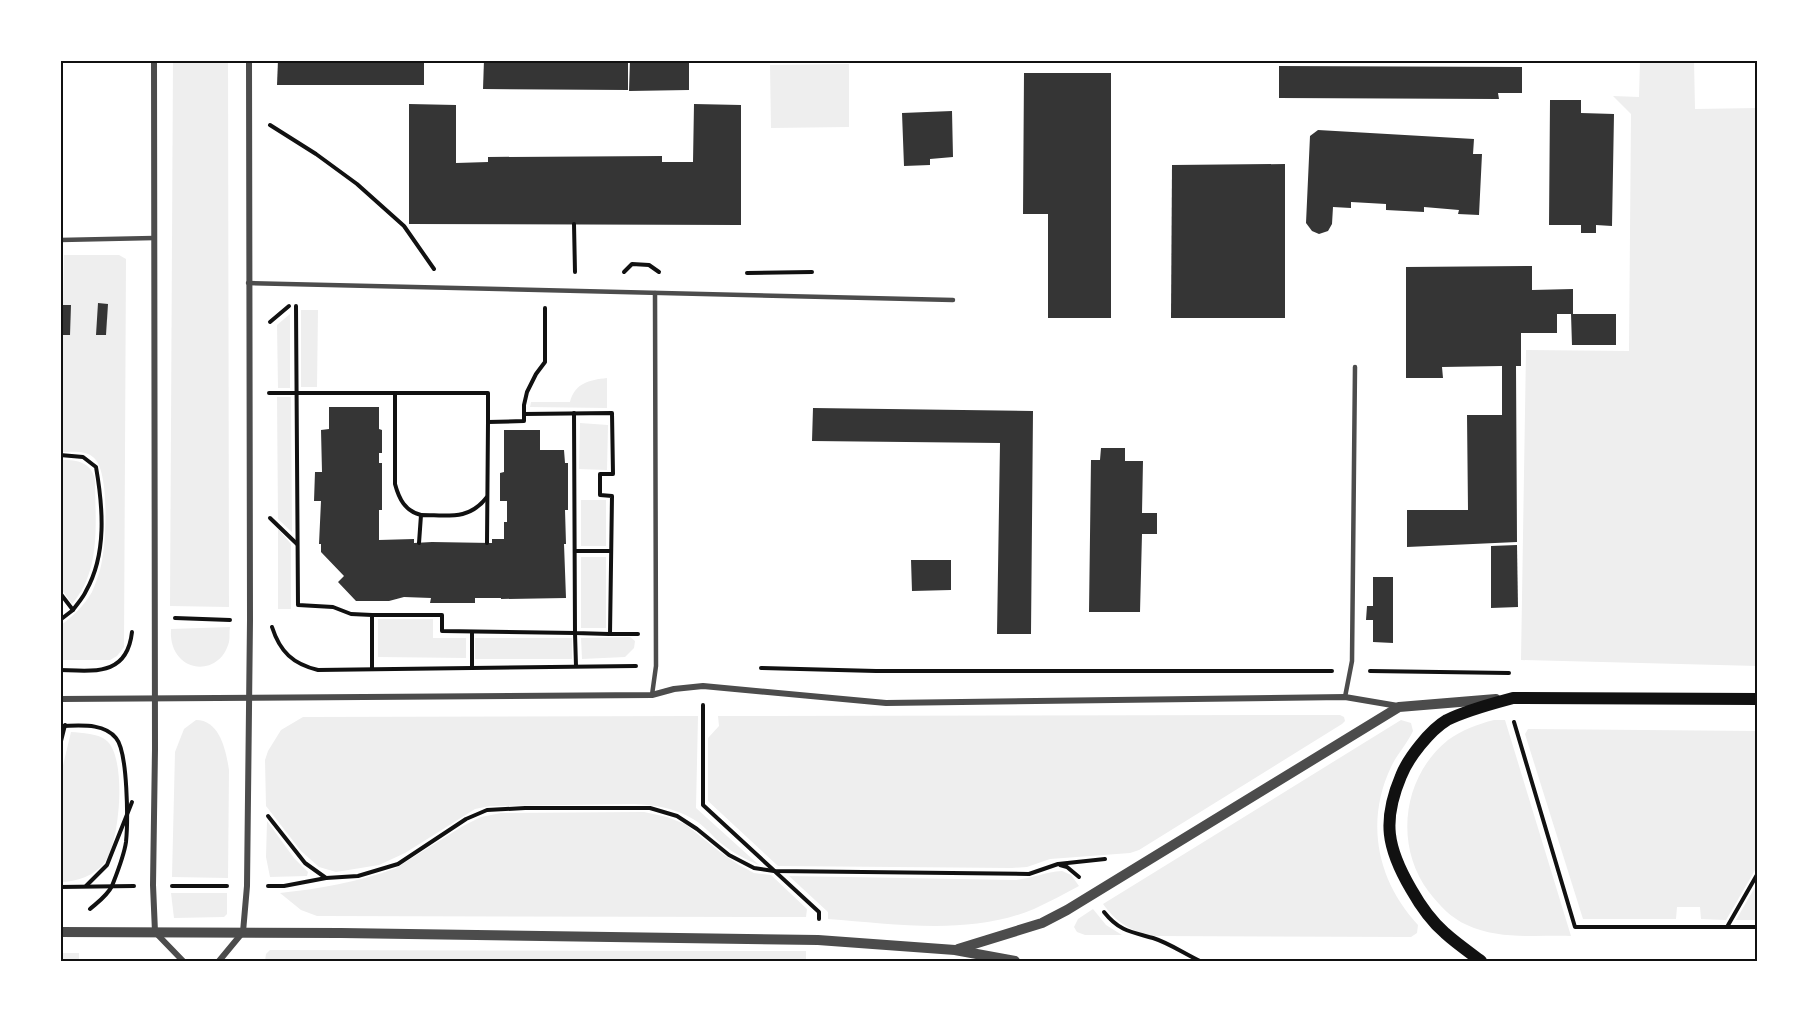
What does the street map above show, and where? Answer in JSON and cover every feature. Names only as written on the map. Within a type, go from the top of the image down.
[{"type":"main road","points":[[1481,961],[1444,932],[1419,903],[1397,866],[1391,844],[1389,818],[1395,790],[1406,764],[1424,742],[1446,721],[1475,709],[1513,698],[1758,699]]},
{"type":"street","points":[[154,60],[153,885],[155,932],[183,961]]},
{"type":"street","points":[[219,961],[243,932],[247,886],[250,620],[249,60]]},
{"type":"street","points":[[60,699],[651,695],[674,689],[704,686],[886,703],[1346,697],[1399,707],[1513,698]]},
{"type":"street","points":[[955,950],[1042,923],[1399,707]]},
{"type":"street","points":[[60,932],[795,939],[955,950],[1015,961]]},
{"type":"lane","points":[[60,240],[154,238]]},
{"type":"lane","points":[[248,283],[953,300]]},
{"type":"lane","points":[[651,695],[656,666],[655,293]]},
{"type":"lane","points":[[1346,697],[1351,671],[1355,367]]},
{"type":"path","points":[[269,135],[269,124],[357,184],[404,226],[436,272]]},
{"type":"path","points":[[574,224],[575,273]]},
{"type":"path","points":[[269,283],[269,322],[286,306],[308,306]]},
{"type":"path","points":[[296,306],[298,605],[333,607],[351,614],[442,615],[442,631],[638,634],[638,643]]},
{"type":"path","points":[[488,422],[524,421],[527,392],[545,362],[545,307]]},
{"type":"path","points":[[269,381],[269,404]]},
{"type":"path","points":[[269,393],[488,393],[487,543]]},
{"type":"path","points":[[395,393],[395,484],[403,504],[413,513],[421,515],[464,515],[474,511],[487,496]]},
{"type":"path","points":[[574,413],[576,666]]},
{"type":"path","points":[[524,414],[612,413],[613,474],[600,474],[600,495],[612,496],[610,634]]},
{"type":"path","points":[[60,455],[83,457],[96,467],[102,517],[100,548],[94,572],[86,591],[73,610],[60,620]]},
{"type":"path","points":[[270,507],[270,529]]},
{"type":"path","points":[[420,543],[421,515]]},
{"type":"path","points":[[270,518],[298,545]]},
{"type":"path","points":[[575,551],[611,551]]},
{"type":"path","points":[[60,593],[73,610]]},
{"type":"path","points":[[372,615],[372,669]]},
{"type":"path","points":[[60,670],[100,671],[118,664],[130,649],[134,617],[270,621],[277,642],[299,666],[318,670],[656,666]]},
{"type":"path","points":[[472,632],[472,668]]},
{"type":"path","points":[[627,666],[632,659]]},
{"type":"path","points":[[761,668],[876,671],[1513,673]]},
{"type":"path","points":[[704,686],[703,805],[819,912],[819,923]]},
{"type":"path","points":[[1513,717],[1575,927],[1758,927]]},
{"type":"path","points":[[60,726],[94,726],[106,729],[117,739],[124,757],[126,844],[107,894],[90,909],[91,933]]},
{"type":"path","points":[[248,790],[305,863],[326,878]]},
{"type":"path","points":[[86,887],[107,865],[135,796]]},
{"type":"path","points":[[60,887],[284,886],[326,878],[358,876],[398,864],[466,819],[487,810],[525,808],[650,808],[677,816],[729,855],[754,868],[774,871],[1029,874],[1058,864],[1115,858]]},
{"type":"path","points":[[1058,864],[1076,873],[1111,921],[1126,931],[1154,938],[1200,961]]},
{"type":"path","points":[[1727,927],[1758,873]]},
{"type":"shaded area","points":[[173,60],[228,60],[229,607],[170,606]]},
{"type":"shaded area","points":[[1640,60],[1694,60],[1695,109],[1758,108],[1758,666],[1521,660],[1526,350],[1629,351],[1631,114],[1613,96],[1639,97]]},
{"type":"shaded area","points":[[849,64],[849,127],[771,128],[770,65]]},
{"type":"shaded area","points":[[64,255],[119,255],[126,259],[124,647],[117,656],[110,660],[60,660],[60,626],[85,602],[92,592],[99,573],[104,546],[106,511],[103,477],[93,457],[82,452],[61,452],[60,310],[63,305]]},
{"type":"shaded area","points":[[301,310],[318,310],[317,387],[301,387]]},
{"type":"shaded area","points":[[290,314],[290,388],[278,388],[277,325]]},
{"type":"shaded area","points":[[607,378],[607,408],[530,407],[531,402],[570,402],[579,387],[594,380]]},
{"type":"shaded area","points":[[277,397],[291,397],[292,532],[278,519]]},
{"type":"shaded area","points":[[580,423],[608,425],[607,470],[579,469]]},
{"type":"shaded area","points":[[62,460],[83,463],[93,473],[95,479],[95,544],[88,576],[72,604],[60,587]]},
{"type":"shaded area","points":[[581,500],[606,500],[606,546],[581,546]]},
{"type":"shaded area","points":[[278,529],[291,544],[291,609],[278,609]]},
{"type":"shaded area","points":[[581,557],[606,557],[606,628],[581,628]]},
{"type":"shaded area","points":[[378,619],[433,619],[433,638],[466,638],[466,658],[378,657]]},
{"type":"shaded area","points":[[230,627],[229,642],[224,654],[215,662],[205,666],[195,666],[185,662],[177,655],[172,644],[171,629]]},
{"type":"shaded area","points":[[630,637],[635,641],[634,648],[625,657],[582,659],[581,638]]},
{"type":"shaded area","points":[[475,638],[572,638],[572,659],[475,659]]},
{"type":"shaded area","points":[[1340,715],[1345,721],[1342,724],[1139,850],[1130,853],[1050,859],[1027,867],[1012,868],[778,866],[708,801],[708,738],[719,726],[718,716]]},
{"type":"shaded area","points":[[698,716],[696,808],[759,865],[727,848],[693,819],[665,808],[634,804],[490,806],[475,809],[405,853],[379,865],[336,872],[319,867],[301,851],[266,806],[265,760],[268,751],[281,730],[303,717]]},
{"type":"shaded area","points":[[196,720],[204,721],[216,731],[224,746],[228,762],[228,878],[172,877],[175,752],[184,729]]},
{"type":"shaded area","points":[[1401,720],[1411,723],[1413,731],[1393,762],[1383,788],[1378,809],[1377,830],[1379,850],[1393,889],[1404,908],[1418,925],[1417,933],[1411,937],[1151,936],[1124,924],[1103,904]]},
{"type":"shaded area","points":[[1494,720],[1505,720],[1571,936],[1505,935],[1479,930],[1461,922],[1446,911],[1429,892],[1418,874],[1411,854],[1408,813],[1421,773],[1433,755],[1448,740],[1470,728]]},
{"type":"shaded area","points":[[1528,729],[1758,731],[1758,865],[1726,920],[1701,919],[1700,907],[1677,907],[1676,919],[1583,919],[1525,734]]},
{"type":"shaded area","points":[[71,732],[95,735],[107,741],[117,765],[119,800],[114,837],[105,862],[85,877],[60,882],[60,778]]},
{"type":"shaded area","points":[[644,812],[685,824],[739,865],[754,873],[771,875],[807,909],[806,917],[317,916],[301,910],[280,893],[338,884],[396,868],[481,817],[501,813]]},
{"type":"shaded area","points":[[267,821],[294,858],[308,872],[307,876],[270,877],[266,857]]},
{"type":"shaded area","points":[[1062,871],[1071,875],[1079,886],[1034,909],[984,923],[932,926],[828,919],[828,912],[789,876],[1016,880]]},
{"type":"shaded area","points":[[1758,882],[1758,920],[1736,920]]},
{"type":"shaded area","points":[[171,893],[227,893],[227,914],[224,917],[174,918]]},
{"type":"shaded area","points":[[1093,909],[1106,925],[1122,935],[1085,935],[1077,932],[1074,927],[1078,919]]},
{"type":"shaded area","points":[[270,950],[806,951],[806,961],[265,961],[266,954]]},
{"type":"shaded area","points":[[60,953],[79,953],[79,961],[60,961]]},
{"type":"building","points":[[278,60],[424,60],[424,85],[277,85]]},
{"type":"building","points":[[484,60],[628,60],[628,90],[483,89]]},
{"type":"building","points":[[630,60],[689,60],[689,90],[629,91]]},
{"type":"building","points":[[1279,66],[1522,67],[1522,93],[1498,93],[1499,99],[1279,98]]},
{"type":"building","points":[[1024,73],[1111,73],[1111,318],[1048,318],[1048,214],[1023,214]]},
{"type":"building","points":[[1550,100],[1581,100],[1581,113],[1614,114],[1612,226],[1596,225],[1596,233],[1581,233],[1581,225],[1549,225]]},
{"type":"building","points":[[409,104],[456,105],[456,163],[488,162],[488,157],[662,156],[662,162],[693,162],[694,104],[741,105],[741,225],[409,224]]},
{"type":"building","points":[[952,111],[953,157],[930,159],[930,165],[904,166],[902,113]]},
{"type":"building","points":[[1318,130],[1474,139],[1473,154],[1482,154],[1479,215],[1458,214],[1459,210],[1424,207],[1424,212],[1386,210],[1386,204],[1351,202],[1351,208],[1333,207],[1332,224],[1328,231],[1319,234],[1312,231],[1306,223],[1310,136]]},
{"type":"building","points":[[1285,164],[1285,318],[1171,318],[1172,165]]},
{"type":"building","points":[[1532,266],[1532,290],[1573,289],[1573,314],[1557,314],[1557,333],[1521,333],[1521,366],[1516,366],[1517,542],[1407,547],[1407,510],[1468,510],[1467,415],[1502,415],[1502,366],[1442,367],[1443,378],[1406,378],[1406,267]]},
{"type":"building","points":[[98,303],[108,304],[106,335],[96,335]]},
{"type":"building","points":[[63,305],[71,305],[70,335],[61,335]]},
{"type":"building","points":[[1571,314],[1616,314],[1616,345],[1572,345]]},
{"type":"building","points":[[329,407],[379,407],[379,429],[382,430],[382,453],[379,453],[379,463],[382,463],[382,510],[379,510],[379,540],[414,539],[414,543],[492,543],[492,539],[504,539],[507,501],[500,501],[500,473],[504,472],[504,430],[540,430],[540,450],[564,450],[565,463],[568,463],[568,510],[565,510],[566,544],[564,544],[566,598],[475,598],[475,603],[430,603],[431,598],[404,597],[389,601],[356,601],[338,582],[344,576],[321,552],[321,544],[319,544],[321,501],[314,501],[315,472],[322,472],[321,430],[329,429]]},
{"type":"building","points":[[813,408],[1033,411],[1031,634],[997,634],[1000,443],[812,441]]},
{"type":"building","points":[[1101,448],[1125,448],[1125,461],[1143,461],[1142,513],[1157,513],[1157,534],[1142,534],[1140,612],[1089,612],[1091,460],[1100,460]]},
{"type":"building","points":[[1517,545],[1518,607],[1491,608],[1491,546]]},
{"type":"building","points":[[911,560],[951,560],[951,590],[912,591]]},
{"type":"building","points":[[1373,577],[1393,577],[1393,643],[1373,642],[1373,620],[1366,620],[1367,606],[1373,606]]}]
